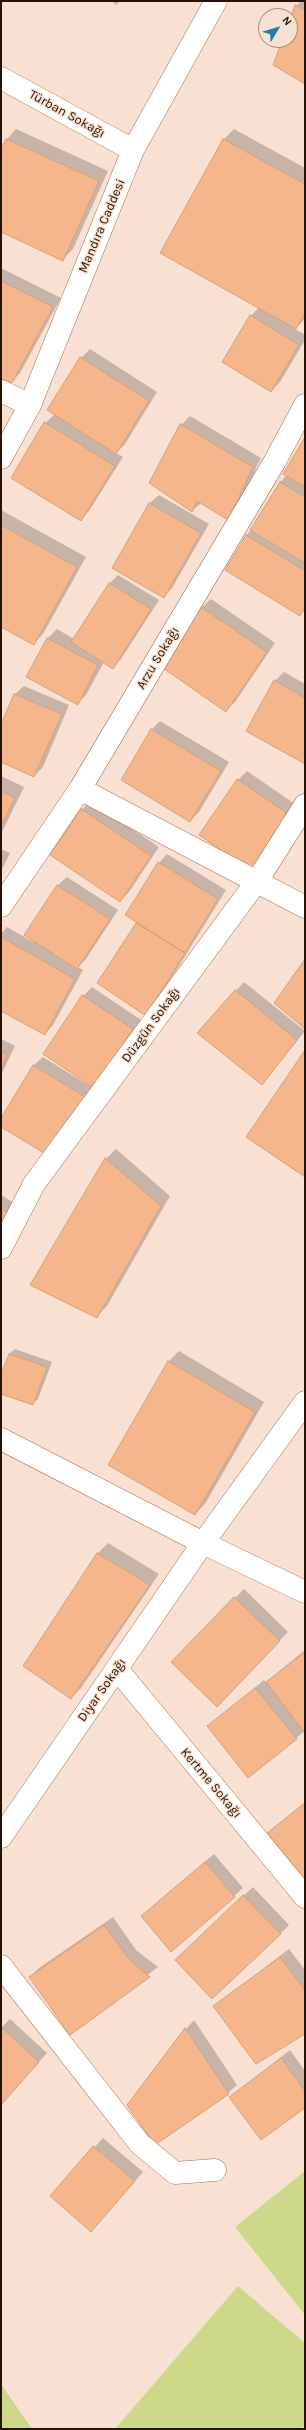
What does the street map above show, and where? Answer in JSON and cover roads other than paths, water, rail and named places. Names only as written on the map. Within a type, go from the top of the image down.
[{"type":"street","name":"Mandıra Caddesi","points":[[1,458],[30,405],[133,150],[216,1]]},
{"type":"street","name":"Türban Sokağı","points":[[1,78],[133,150]]},
{"type":"street","points":[[1,391],[30,405]]},
{"type":"street","name":"Arzu Sokağı","points":[[1,906],[80,789],[275,461],[305,404]]},
{"type":"street","points":[[80,789],[305,907]]},
{"type":"street","name":"Düzgün Sokağı","points":[[1,1248],[34,1184],[257,881],[305,805]]},
{"type":"street","name":"Diyar Sokağı","points":[[1,1837],[203,1543],[305,1402]]},
{"type":"street","points":[[1,1439],[203,1543],[305,1592]]},
{"type":"street","name":"Kertme Sokağı","points":[[117,1669],[305,1897]]},
{"type":"street","points":[[1,1966],[140,2144],[175,2173],[215,2170]]}]
